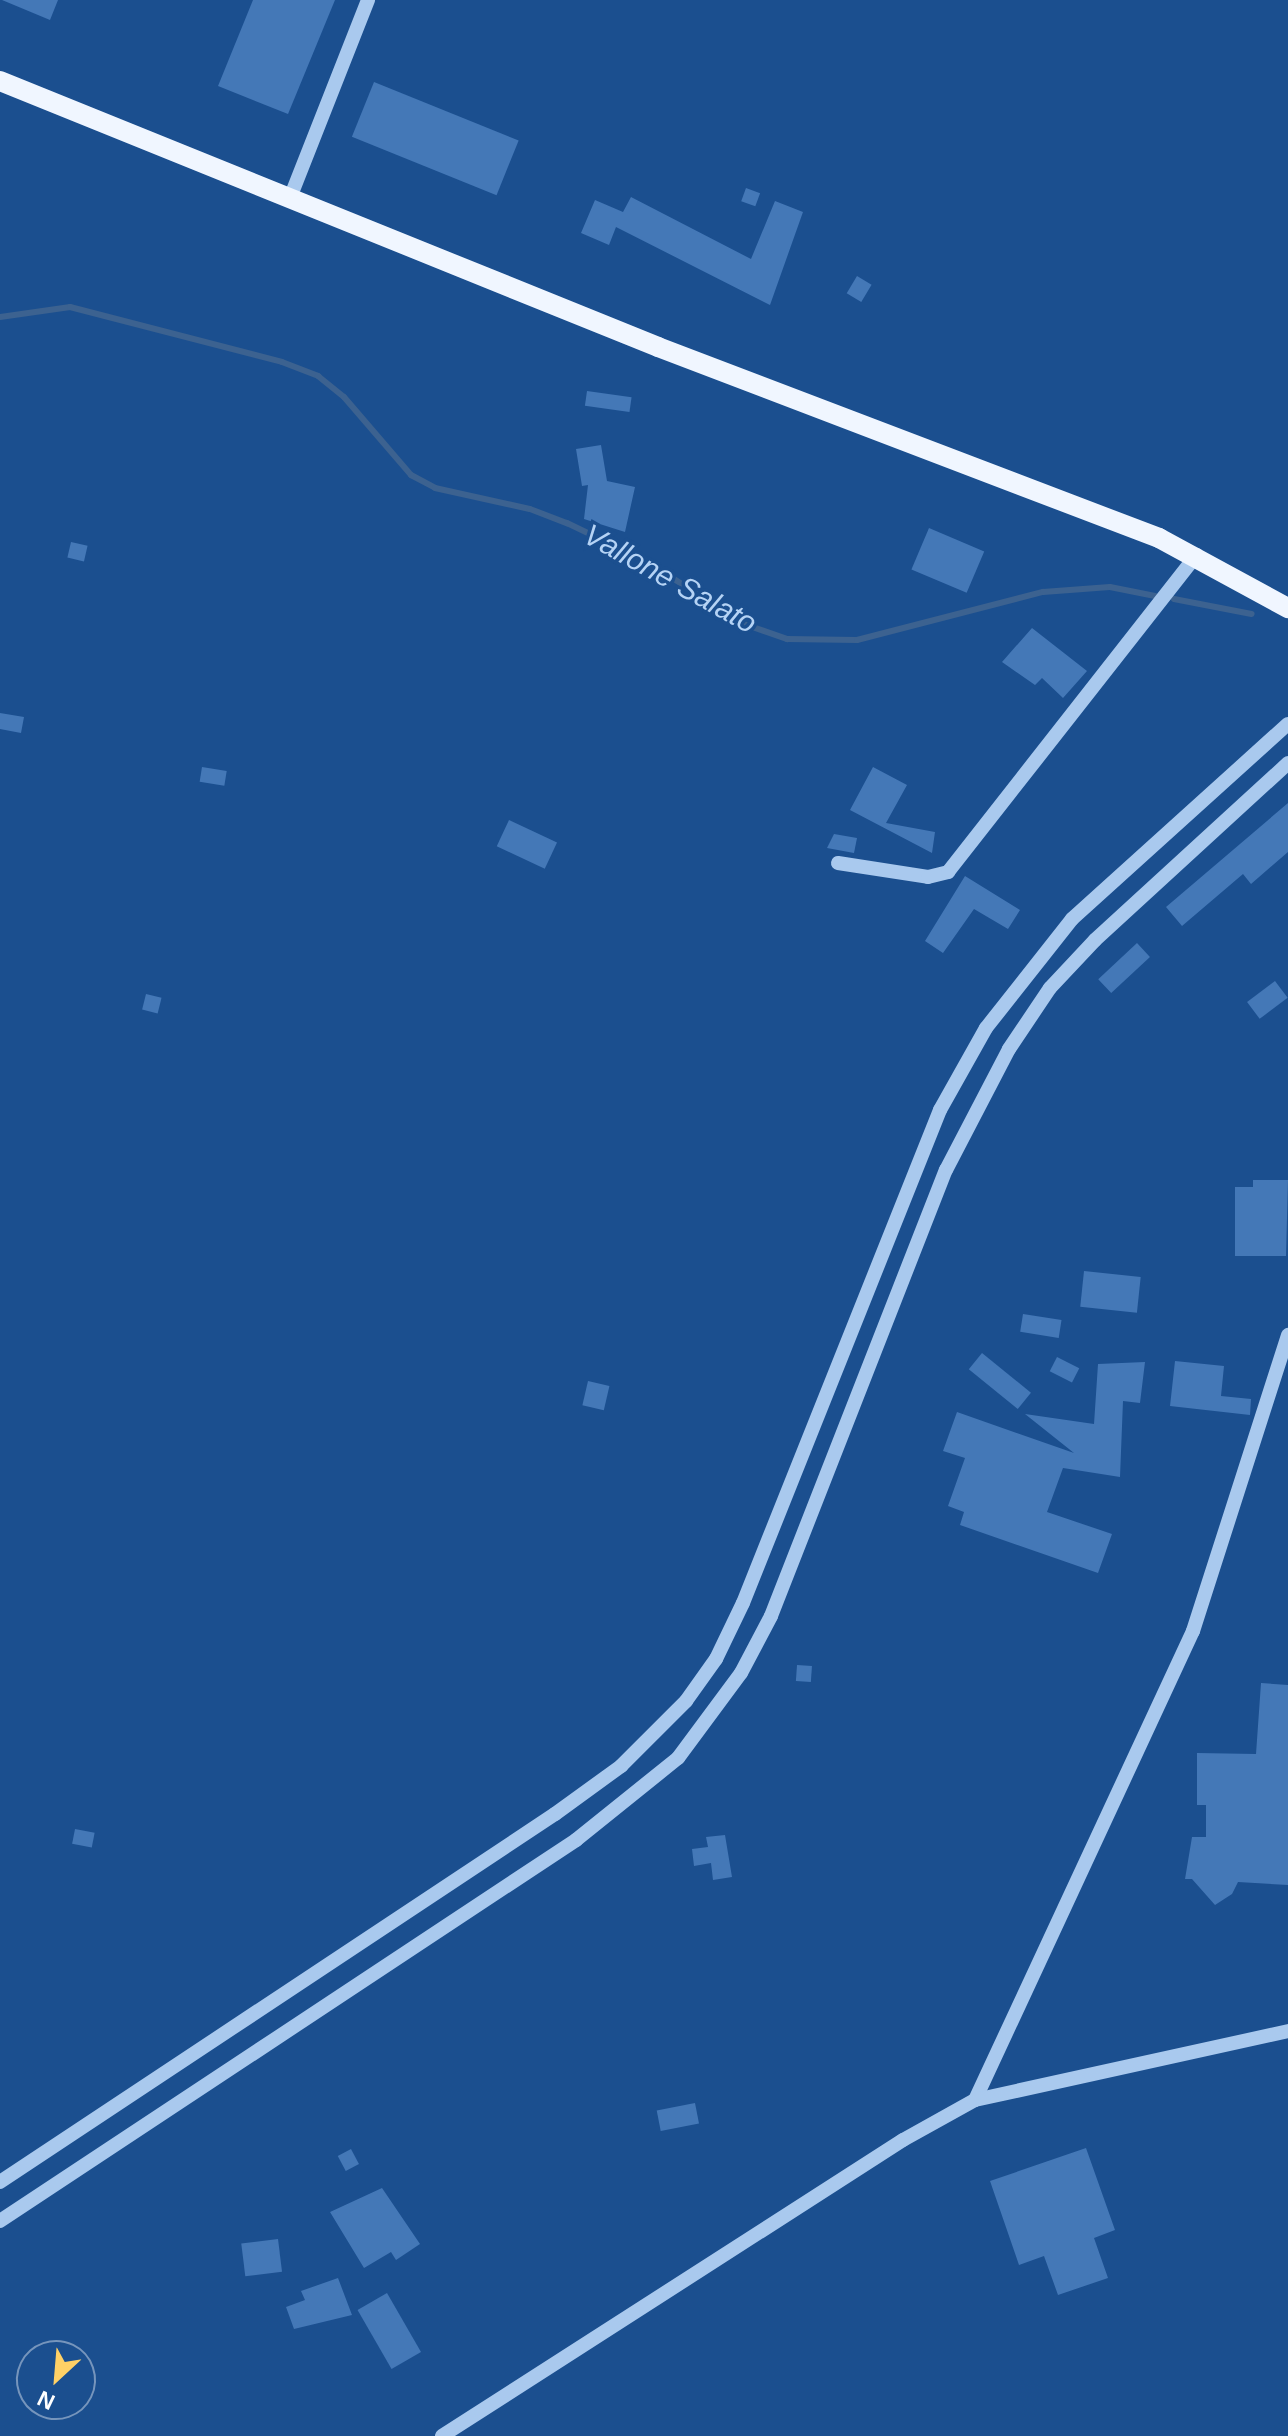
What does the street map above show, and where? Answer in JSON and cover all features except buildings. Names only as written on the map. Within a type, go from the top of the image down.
[{"type":"main road","points":[[0,81],[658,347],[1197,555],[1288,608]]},
{"type":"street","points":[[290,198],[368,0]]},
{"type":"street","points":[[838,863],[928,877],[948,872],[1197,555]]},
{"type":"street","points":[[0,2182],[555,1814],[621,1766],[686,1701],[716,1659],[743,1603],[940,1110],[986,1028],[1072,919],[1288,724]]},
{"type":"street","points":[[0,2221],[576,1840],[678,1758],[741,1673],[771,1616],[946,1170],[1009,1049],[1050,988],[1095,940],[1288,763]]},
{"type":"street","points":[[975,2100],[1193,1631],[1288,1335]]},
{"type":"street","points":[[442,2436],[889,2149],[975,2100],[1288,2031]]},
{"type":"waterway","name":"Vallone Salato","points":[[0,317],[70,307],[282,362],[318,376],[344,397],[411,475],[435,488],[530,509],[567,523],[646,561],[744,624],[787,639],[857,640],[1043,592],[1110,587],[1155,596]]},
{"type":"waterway","name":"Vallone Salato","points":[[1174,599],[1252,614]]}]
